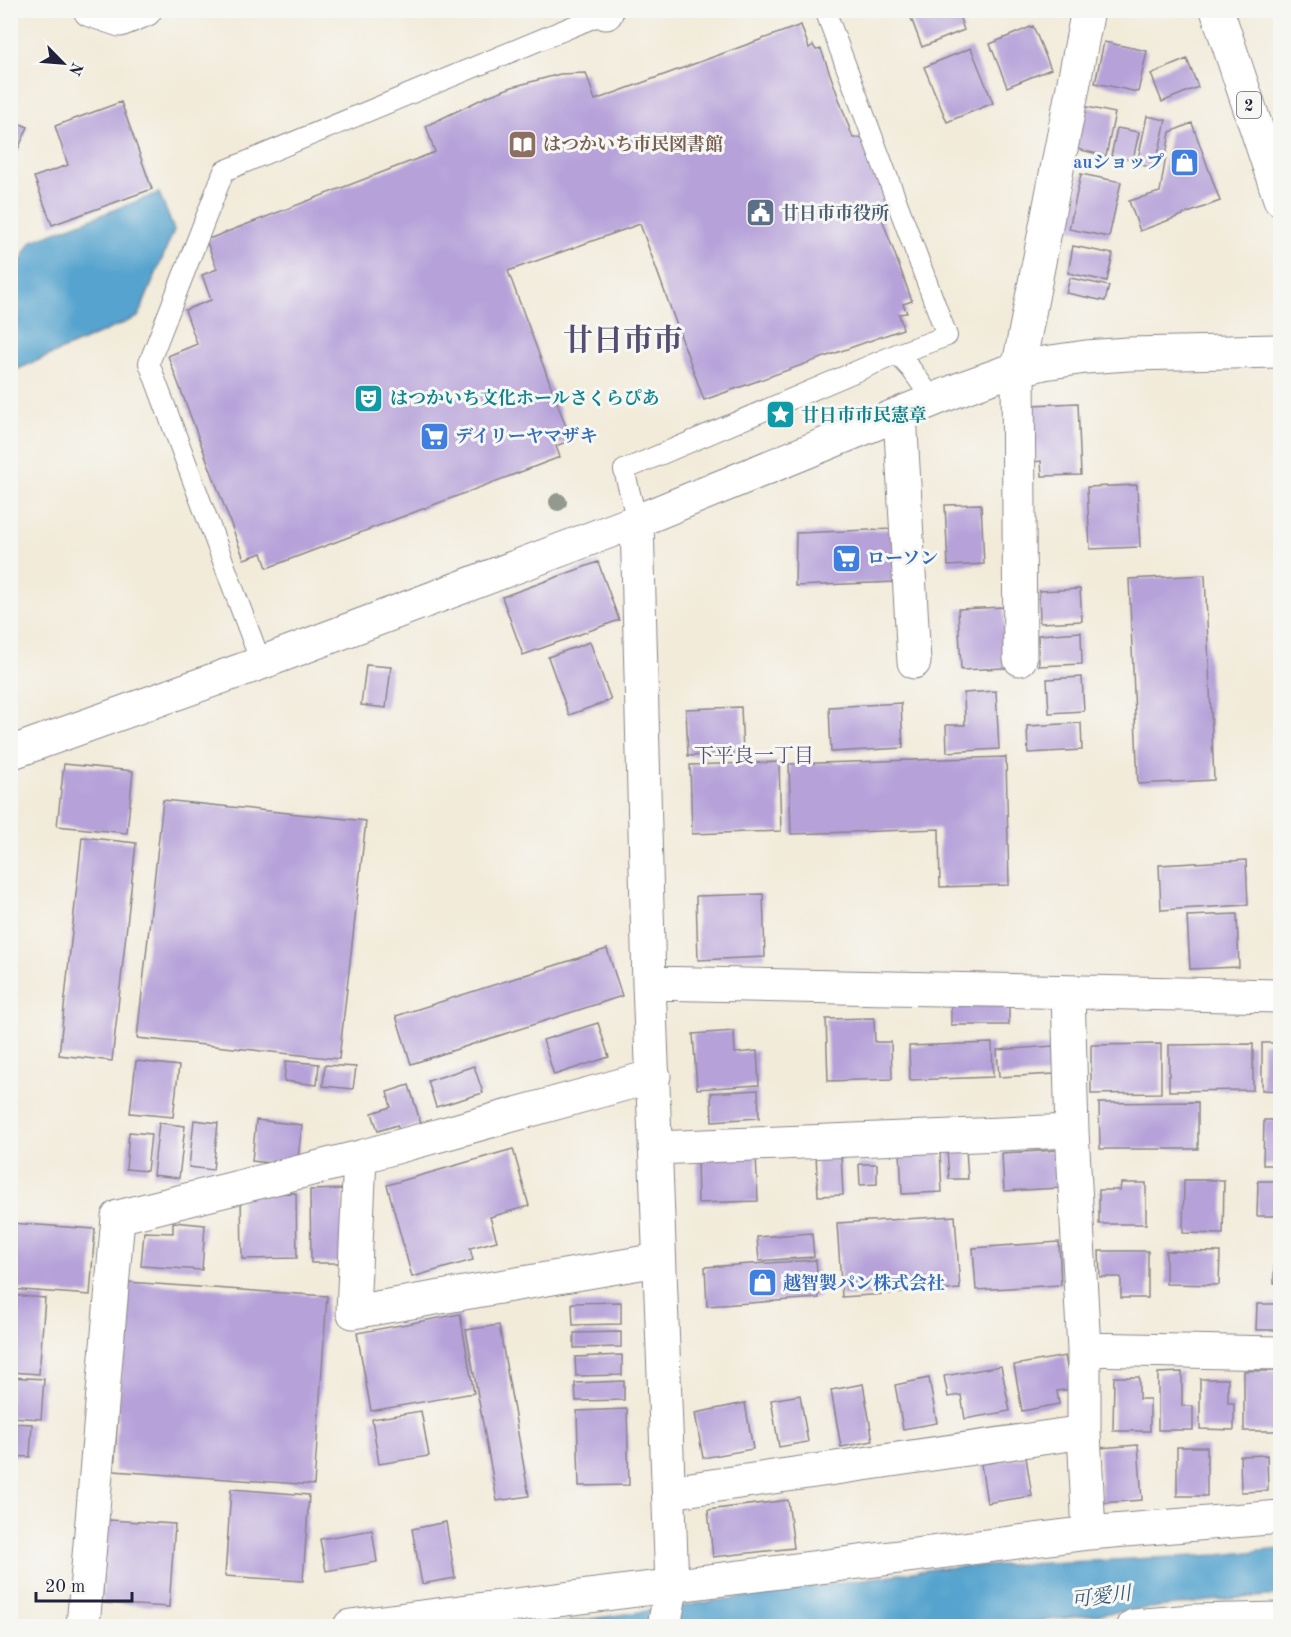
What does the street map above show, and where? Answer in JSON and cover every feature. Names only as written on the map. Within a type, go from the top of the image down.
[{"type":"main road","points":[[90,10],[120,20],[145,10]]},
{"type":"main road","points":[[1020,659],[1017,370],[1088,10]]},
{"type":"main road","name":"2","points":[[1217,10],[1281,199]]},
{"type":"main road","points":[[10,753],[261,663],[637,521],[933,400],[1017,370],[1044,363],[1107,355],[1281,351]]},
{"type":"main road","points":[[900,414],[915,662]]},
{"type":"main road","points":[[637,521],[658,1260],[670,1492],[668,1602]]},
{"type":"main road","points":[[649,983],[1281,996]]},
{"type":"main road","points":[[1068,992],[1071,1131],[1084,1349],[1084,1432],[1089,1533]]},
{"type":"main road","points":[[83,1626],[118,1216],[360,1157],[654,1076]]},
{"type":"main road","points":[[655,1148],[1071,1131]]},
{"type":"main road","points":[[360,1157],[353,1312],[658,1260]]},
{"type":"main road","points":[[1084,1349],[1281,1353]]},
{"type":"main road","points":[[670,1492],[1084,1432]]},
{"type":"main road","points":[[350,1626],[668,1602],[1089,1533],[1281,1517]]},
{"type":"main road","points":[[1134,1626],[1192,1621],[1247,1623],[1281,1619]]},
{"type":"lane","points":[[637,521],[624,470],[897,354],[946,336],[825,10]]},
{"type":"lane","points":[[261,663],[149,363],[224,171],[608,11]]},
{"type":"lane","points":[[897,354],[933,400]]},
{"type":"water","points":[[159,193],[174,230],[138,317],[11,372],[11,278],[32,241]]},
{"type":"water","name":"可愛川","points":[[1280,1549],[1280,1595],[1227,1599],[998,1626],[545,1626],[940,1568],[1219,1555]]},
{"type":"building","points":[[908,10],[957,10],[964,30],[922,47]]},
{"type":"building","points":[[801,25],[809,48],[813,45],[816,50],[821,49],[853,138],[860,138],[877,147],[894,194],[887,210],[881,216],[912,301],[903,304],[907,313],[899,314],[903,329],[704,400],[640,224],[508,271],[571,440],[556,446],[560,457],[267,568],[262,553],[244,559],[168,356],[197,344],[185,310],[211,300],[202,275],[217,269],[206,240],[435,152],[426,126],[512,87],[560,74],[586,73],[595,100]]},
{"type":"building","points":[[1033,26],[1051,69],[1007,87],[990,44]]},
{"type":"building","points":[[1104,42],[1147,51],[1138,92],[1095,83]]},
{"type":"building","points":[[971,48],[993,103],[947,122],[924,67]]},
{"type":"building","points":[[1187,59],[1198,87],[1162,102],[1151,74]]},
{"type":"building","points":[[121,102],[152,189],[52,225],[34,177],[68,165],[55,126]]},
{"type":"building","points":[[1082,106],[1115,113],[1106,156],[1073,148]]},
{"type":"building","points":[[1147,116],[1166,120],[1155,168],[1137,164]]},
{"type":"building","points":[[10,120],[28,127],[10,167]]},
{"type":"building","name":"auショップ","points":[[1192,123],[1220,201],[1140,231],[1129,201],[1160,192],[1170,132]]},
{"type":"building","points":[[1117,128],[1139,132],[1133,160],[1111,156]]},
{"type":"building","points":[[1081,174],[1121,182],[1109,237],[1069,229]]},
{"type":"building","points":[[1073,246],[1113,254],[1107,281],[1068,273]]},
{"type":"building","points":[[1070,278],[1109,286],[1105,301],[1066,293]]},
{"type":"building","points":[[1078,403],[1081,475],[1042,476],[1041,461],[1034,462],[1032,405]]},
{"type":"building","points":[[1137,485],[1140,547],[1090,549],[1087,487]]},
{"type":"building","points":[[981,504],[984,564],[948,566],[945,505]]},
{"type":"building","name":"ローソン","points":[[893,529],[897,582],[795,586],[796,533]]},
{"type":"building","points":[[598,562],[619,620],[523,655],[502,597]]},
{"type":"building","points":[[1205,575],[1214,780],[1138,784],[1129,579]]},
{"type":"building","points":[[1080,589],[1082,621],[1040,623],[1039,591]]},
{"type":"building","points":[[1004,607],[1006,668],[961,670],[958,609]]},
{"type":"building","points":[[1081,632],[1082,664],[1039,666],[1038,635]]},
{"type":"building","points":[[590,642],[611,700],[569,715],[548,657]]},
{"type":"building","points":[[366,665],[391,667],[386,708],[361,705]]},
{"type":"building","points":[[1082,677],[1084,711],[1049,713],[1047,679]]},
{"type":"building","points":[[996,691],[999,749],[947,752],[946,725],[965,725],[964,693]]},
{"type":"building","points":[[901,703],[903,748],[831,752],[829,707]]},
{"type":"building","points":[[741,707],[743,753],[688,756],[686,709]]},
{"type":"building","points":[[1081,723],[1082,750],[1028,753],[1027,726]]},
{"type":"building","points":[[1006,757],[1009,885],[940,887],[939,829],[791,834],[789,764]]},
{"type":"building","points":[[779,762],[781,831],[692,834],[690,765]]},
{"type":"building","points":[[64,764],[133,771],[127,833],[57,826]]},
{"type":"building","points":[[163,800],[366,821],[339,1059],[137,1038]]},
{"type":"building","points":[[82,837],[136,843],[112,1061],[59,1055]]},
{"type":"building","points":[[1246,860],[1248,905],[1161,910],[1159,865]]},
{"type":"building","points":[[763,894],[765,957],[698,960],[696,896]]},
{"type":"building","points":[[1237,914],[1239,967],[1190,969],[1187,916]]},
{"type":"building","points":[[607,949],[622,996],[411,1064],[396,1016]]},
{"type":"building","points":[[1009,1001],[1009,1025],[951,1025],[951,1002]]},
{"type":"building","points":[[874,1018],[875,1042],[891,1042],[892,1079],[828,1081],[826,1019]]},
{"type":"building","points":[[598,1023],[609,1057],[554,1075],[543,1040]]},
{"type":"building","points":[[734,1031],[735,1053],[757,1051],[759,1085],[697,1089],[693,1034]]},
{"type":"building","points":[[992,1043],[993,1077],[910,1080],[909,1046]]},
{"type":"building","points":[[1262,1043],[1280,1043],[1280,1091],[1262,1090]]},
{"type":"building","points":[[1161,1044],[1161,1093],[1091,1094],[1091,1045]]},
{"type":"building","points":[[1253,1044],[1253,1090],[1169,1091],[1169,1045]]},
{"type":"building","points":[[1053,1046],[1055,1074],[999,1077],[997,1050]]},
{"type":"building","points":[[136,1061],[179,1066],[173,1117],[130,1113]]},
{"type":"building","points":[[286,1061],[319,1064],[317,1085],[284,1081]]},
{"type":"building","points":[[325,1065],[356,1067],[353,1089],[323,1086]]},
{"type":"building","points":[[474,1066],[483,1093],[436,1107],[428,1081]]},
{"type":"building","points":[[409,1085],[421,1124],[399,1131],[397,1125],[378,1131],[372,1113],[391,1107],[387,1092]]},
{"type":"building","points":[[758,1090],[759,1118],[712,1121],[711,1093]]},
{"type":"building","points":[[1198,1102],[1198,1149],[1100,1149],[1099,1103]]},
{"type":"building","points":[[194,1120],[218,1123],[213,1170],[189,1167]]},
{"type":"building","points":[[256,1120],[302,1125],[297,1166],[252,1161]]},
{"type":"building","points":[[1264,1120],[1280,1120],[1280,1165],[1263,1165]]},
{"type":"building","points":[[159,1123],[185,1126],[179,1178],[153,1175]]},
{"type":"building","points":[[129,1132],[151,1134],[147,1171],[126,1169]]},
{"type":"building","points":[[513,1149],[529,1206],[490,1217],[497,1241],[470,1248],[473,1260],[412,1277],[387,1185]]},
{"type":"building","points":[[966,1149],[968,1179],[949,1179],[947,1150]]},
{"type":"building","points":[[940,1150],[942,1192],[902,1194],[900,1152]]},
{"type":"building","points":[[1058,1150],[1059,1188],[1004,1191],[1002,1153]]},
{"type":"building","points":[[841,1153],[843,1195],[818,1196],[816,1154]]},
{"type":"building","points":[[756,1155],[758,1201],[698,1203],[697,1158]]},
{"type":"building","points":[[859,1164],[877,1164],[877,1184],[860,1185]]},
{"type":"building","points":[[1184,1180],[1224,1180],[1223,1234],[1183,1233]]},
{"type":"building","points":[[1258,1181],[1280,1181],[1280,1216],[1257,1216]]},
{"type":"building","points":[[1121,1183],[1146,1183],[1146,1224],[1099,1224],[1099,1190],[1120,1190]]},
{"type":"building","points":[[343,1189],[344,1263],[311,1263],[310,1190]]},
{"type":"building","points":[[296,1193],[297,1258],[242,1259],[241,1194]]},
{"type":"building","points":[[955,1216],[960,1289],[842,1297],[837,1223]]},
{"type":"building","points":[[173,1222],[205,1225],[202,1270],[141,1266],[144,1232],[173,1233]]},
{"type":"building","points":[[10,1223],[95,1229],[90,1295],[10,1289]]},
{"type":"building","points":[[812,1233],[814,1257],[759,1261],[757,1237]]},
{"type":"building","points":[[1059,1242],[1061,1285],[976,1290],[973,1248]]},
{"type":"building","points":[[1275,1250],[1280,1250],[1280,1283],[1274,1283]]},
{"type":"building","points":[[1099,1251],[1148,1251],[1148,1298],[1121,1298],[1121,1277],[1100,1277]]},
{"type":"building","points":[[1166,1251],[1220,1252],[1219,1285],[1166,1284]]},
{"type":"building","name":"越智製パン株式会社","points":[[816,1260],[819,1298],[707,1306],[705,1267]]},
{"type":"building","points":[[127,1282],[327,1296],[314,1485],[114,1471]]},
{"type":"building","points":[[10,1295],[45,1298],[39,1374],[10,1372]]},
{"type":"building","points":[[621,1302],[621,1324],[573,1325],[572,1303]]},
{"type":"building","points":[[1257,1304],[1280,1304],[1280,1330],[1256,1330]]},
{"type":"building","points":[[460,1314],[474,1393],[371,1411],[357,1333]]},
{"type":"building","points":[[499,1325],[529,1496],[497,1501],[466,1330]]},
{"type":"building","points":[[621,1332],[621,1347],[574,1348],[574,1333]]},
{"type":"building","points":[[622,1355],[622,1375],[576,1376],[575,1357]]},
{"type":"building","points":[[1065,1356],[1071,1389],[1057,1391],[1059,1404],[1022,1411],[1014,1365]]},
{"type":"building","points":[[1001,1366],[1010,1411],[965,1419],[961,1395],[948,1397],[944,1376]]},
{"type":"building","points":[[1244,1371],[1280,1371],[1280,1431],[1244,1431]]},
{"type":"building","points":[[1182,1372],[1182,1406],[1193,1406],[1193,1430],[1158,1430],[1158,1373]]},
{"type":"building","points":[[10,1377],[44,1379],[41,1419],[10,1417]]},
{"type":"building","points":[[1114,1377],[1139,1377],[1139,1399],[1150,1399],[1150,1431],[1113,1431]]},
{"type":"building","points":[[929,1378],[937,1423],[903,1429],[895,1385]]},
{"type":"building","points":[[1200,1379],[1228,1379],[1228,1403],[1234,1403],[1234,1430],[1200,1429]]},
{"type":"building","points":[[624,1381],[624,1400],[576,1401],[575,1383]]},
{"type":"building","points":[[863,1384],[873,1441],[841,1447],[831,1390]]},
{"type":"building","points":[[800,1395],[808,1442],[779,1447],[771,1400]]},
{"type":"building","points":[[745,1403],[753,1449],[703,1458],[695,1413]]},
{"type":"building","points":[[627,1409],[629,1485],[579,1486],[577,1411]]},
{"type":"building","points":[[421,1411],[429,1456],[379,1464],[372,1419]]},
{"type":"building","points":[[10,1423],[32,1424],[30,1457],[10,1456]]},
{"type":"building","points":[[1138,1445],[1142,1500],[1102,1503],[1099,1448]]},
{"type":"building","points":[[1177,1447],[1207,1447],[1207,1496],[1177,1496]]},
{"type":"building","points":[[1267,1455],[1268,1491],[1241,1492],[1240,1456]]},
{"type":"building","points":[[1026,1457],[1032,1496],[987,1503],[981,1464]]},
{"type":"building","points":[[231,1489],[309,1495],[303,1581],[225,1576]]},
{"type":"building","points":[[788,1500],[794,1548],[713,1557],[708,1510]]},
{"type":"building","points":[[108,1520],[175,1524],[169,1607],[102,1603]]},
{"type":"building","points":[[446,1522],[455,1578],[422,1584],[412,1529]]},
{"type":"building","points":[[372,1530],[377,1562],[326,1571],[320,1539]]},
{"type":"place","name":"はつかいち市民図書館","points":[[522,144]]},
{"type":"place","name":"auショップ","points":[[1185,162]]},
{"type":"place","name":"廿日市市役所","points":[[760,213]]},
{"type":"place","name":"はつかいち文化ホールさくらぴあ","points":[[369,398]]},
{"type":"place","name":"廿日市市民憲章","points":[[780,415]]},
{"type":"place","name":"デイリーヤマザキ","points":[[434,436]]},
{"type":"place","name":"ローソン","points":[[846,558]]},
{"type":"place","name":"越智製パン株式会社","points":[[762,1283]]},
{"type":"district","name":"廿日市市","points":[[623,340]]},
{"type":"district","name":"下平良一丁目","points":[[754,755]]}]
